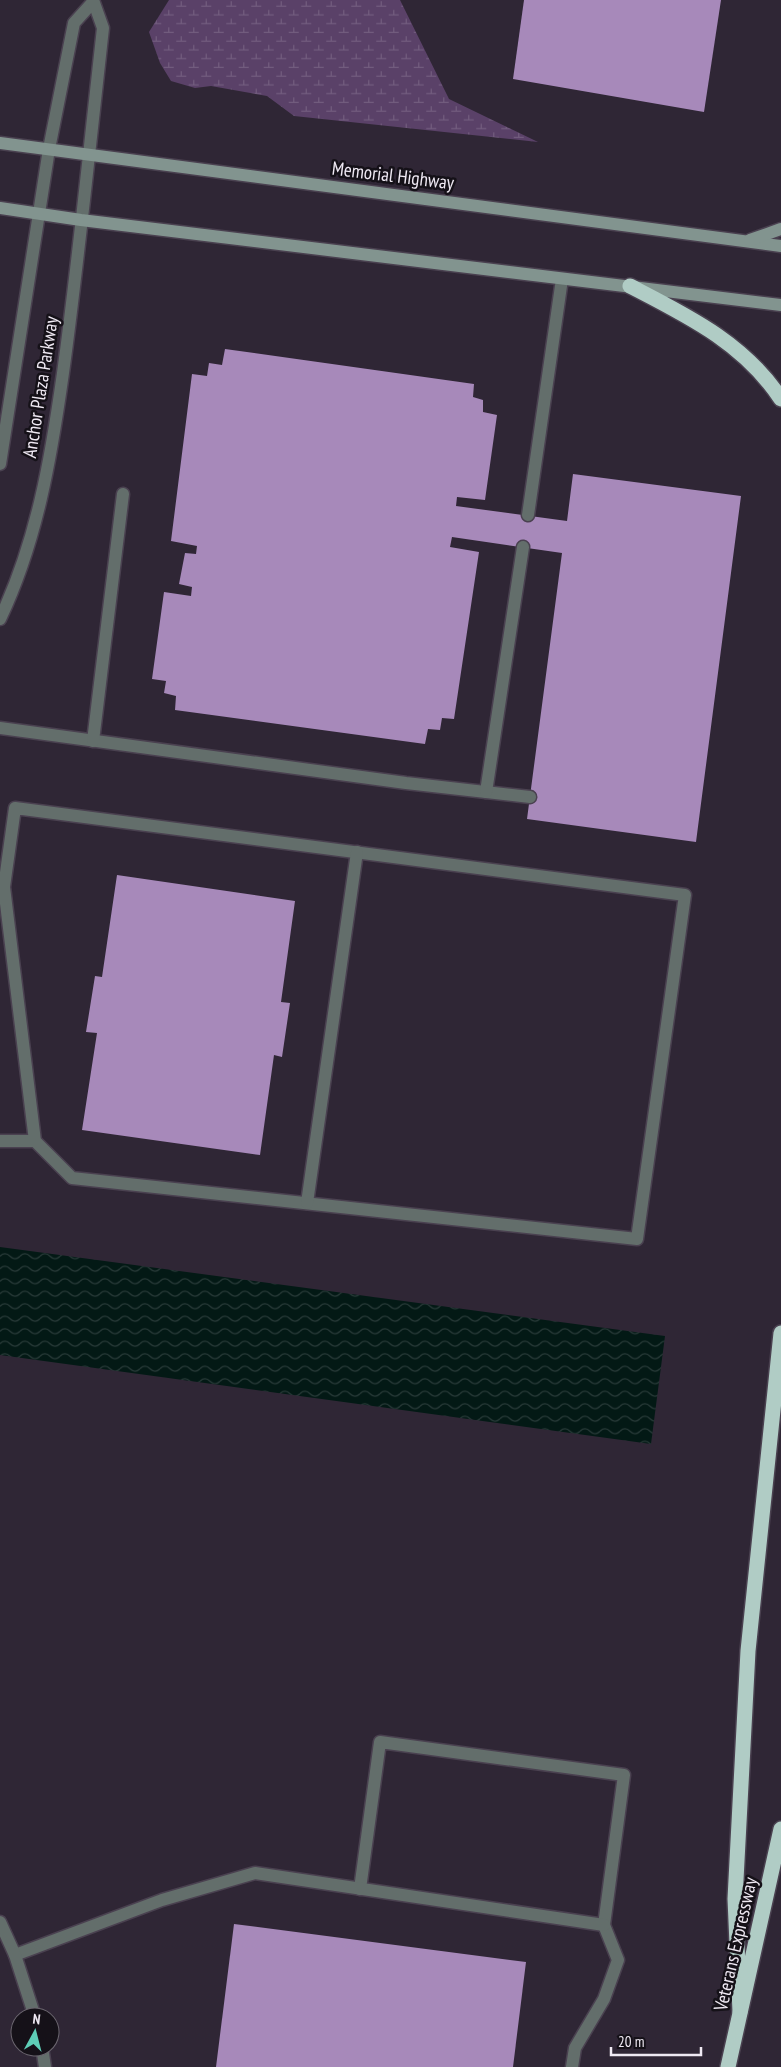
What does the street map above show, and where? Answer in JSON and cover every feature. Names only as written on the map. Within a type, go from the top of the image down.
[{"type":"highway","points":[[630,286],[688,315],[730,343],[750,360],[781,399]]},
{"type":"highway","points":[[740,2012],[735,1899],[748,1651],[781,1332]]},
{"type":"highway","name":"Veterans Expressway","points":[[728,2067],[781,1829]]},
{"type":"main road","name":"Memorial Highway","points":[[0,143],[781,246]]},
{"type":"main road","points":[[0,208],[82,220],[781,305]]},
{"type":"main road","points":[[748,241],[781,229]]},
{"type":"street","name":"Anchor Plaza Parkway","points":[[0,464],[38,214],[74,23],[93,1],[103,28],[82,220],[60,391],[40,503],[26,559],[0,618]]},
{"type":"street","points":[[528,515],[562,279]]},
{"type":"street","points":[[93,741],[123,494]]},
{"type":"street","points":[[486,792],[523,547]]},
{"type":"street","points":[[0,728],[530,797]]},
{"type":"street","points":[[15,808],[685,895],[637,1239],[72,1178],[35,1140],[4,886],[15,808]]},
{"type":"street","points":[[307,1203],[356,852]]},
{"type":"street","points":[[0,1141],[35,1140]]},
{"type":"street","points":[[360,1889],[380,1742],[624,1775],[604,1925],[618,1960],[604,1999],[575,2048],[572,2067]]},
{"type":"street","points":[[15,1955],[162,1900],[255,1874],[604,1925]]},
{"type":"street","points":[[0,1922],[15,1955],[32,2007]]},
{"type":"green space","points":[[169,0],[400,0],[449,99],[538,142],[294,116],[267,96],[211,86],[195,88],[171,81],[160,63],[149,32]]},
{"type":"water","points":[[0,1247],[665,1336],[651,1444],[0,1355]]},
{"type":"building","points":[[524,0],[721,0],[704,112],[513,79]]},
{"type":"building","points":[[225,349],[474,384],[473,397],[483,400],[483,412],[497,415],[485,500],[457,497],[456,506],[567,521],[573,474],[741,496],[696,842],[527,819],[562,553],[452,537],[450,547],[479,552],[454,719],[442,718],[440,730],[428,729],[425,744],[175,710],[176,696],[164,693],[166,681],[152,679],[164,592],[191,596],[192,587],[179,584],[185,553],[196,554],[197,546],[171,541],[192,374],[207,376],[209,363],[222,365]]},
{"type":"building","points":[[117,875],[295,901],[281,1002],[290,1003],[282,1057],[274,1055],[260,1155],[82,1130],[97,1033],[86,1032],[95,976],[102,977]]},
{"type":"building","points":[[234,1924],[526,1962],[513,2067],[216,2067]]}]
